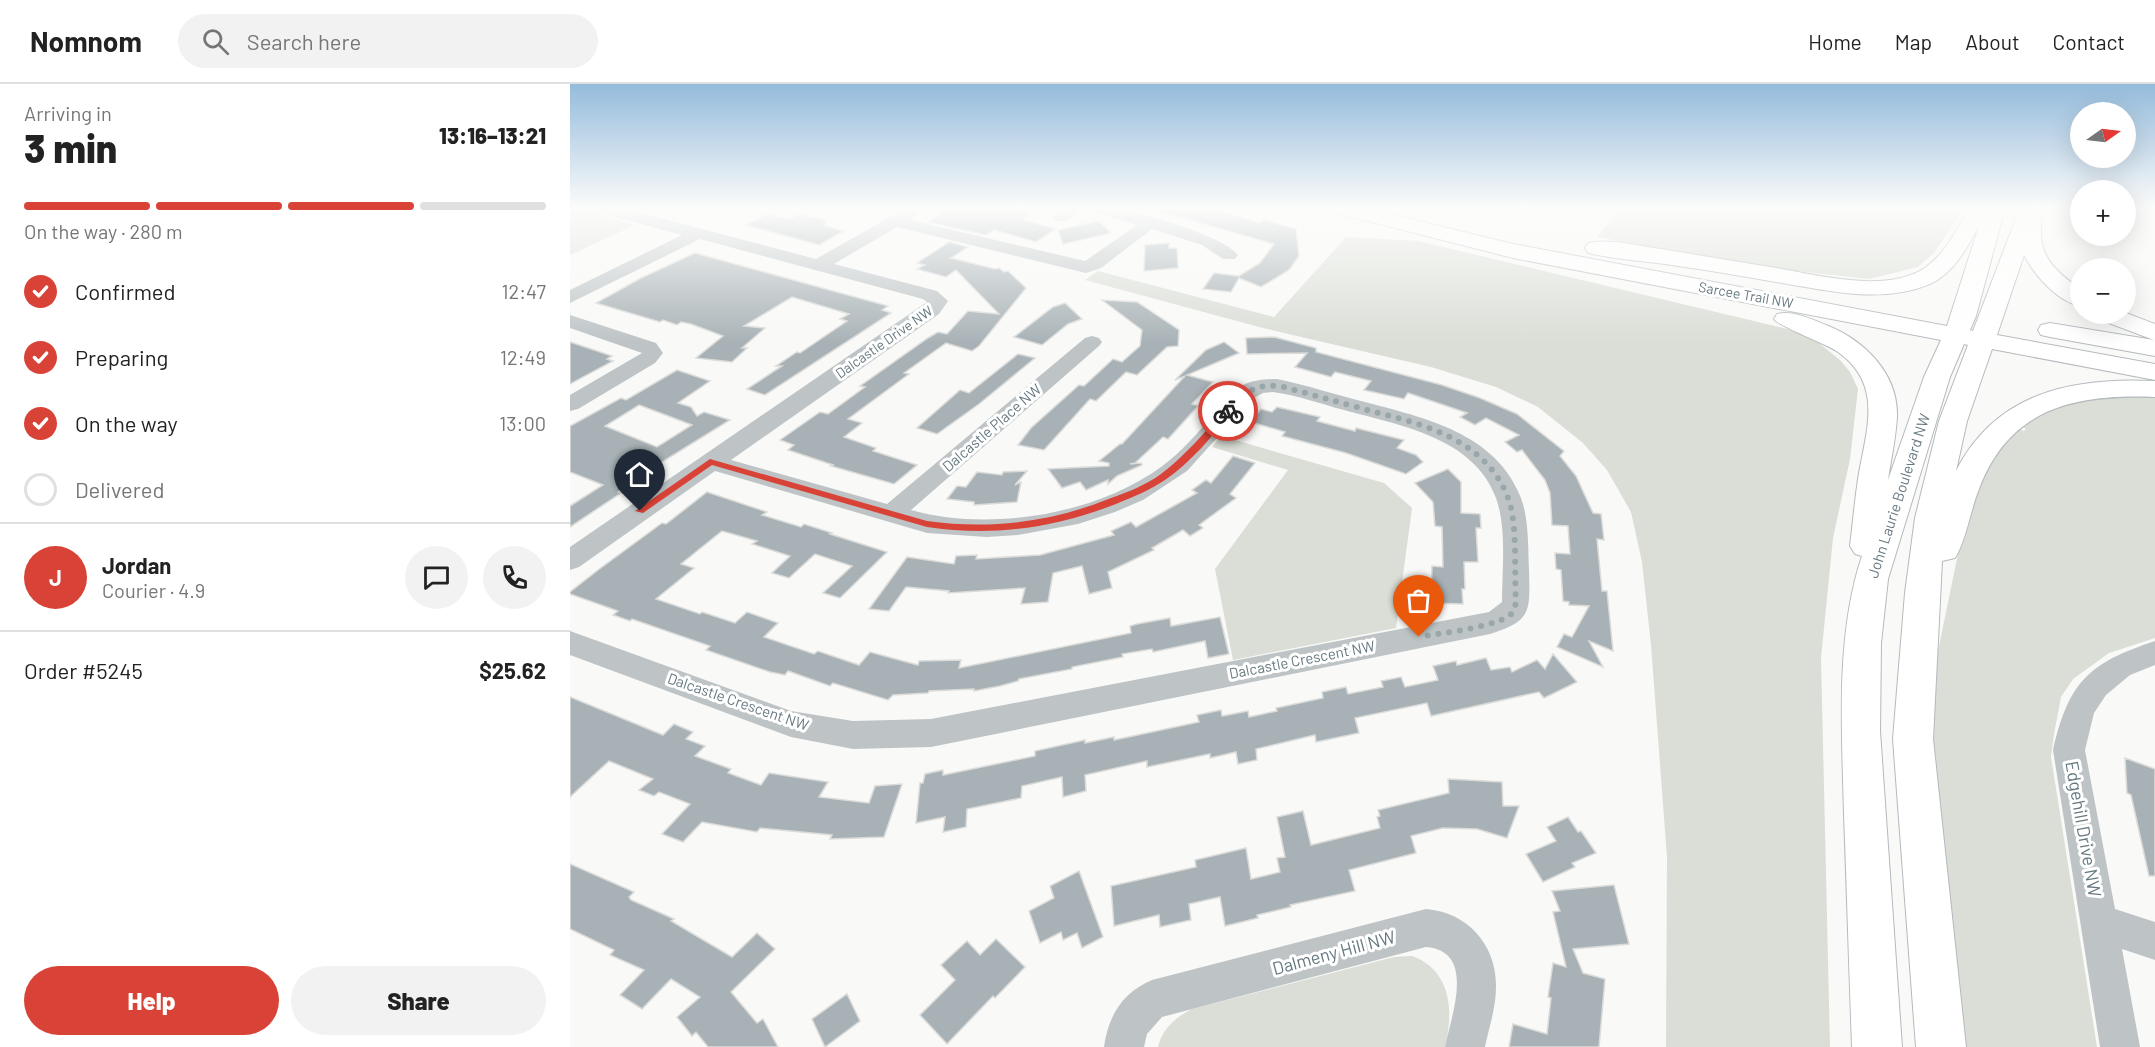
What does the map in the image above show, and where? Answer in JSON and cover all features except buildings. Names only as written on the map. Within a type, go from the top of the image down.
[{"type":"main road","name":"Sarcee Trail NW","points":[[1534,253],[1599,259],[1973,328],[2155,372]]},
{"type":"main road","name":"Sarcee Trail NW","points":[[1582,253],[1599,259],[1776,301],[1800,300],[1973,328],[2155,348]]},
{"type":"main road","points":[[1599,259],[1642,253],[1851,287],[1899,285],[1919,280],[1935,271],[1950,253]]},
{"type":"main road","name":"John Laurie Boulevard NW","points":[[1941,1047],[1913,739],[1922,593],[1932,518],[1987,253]]},
{"type":"main road","name":"John Laurie Boulevard NW","points":[[1877,1047],[1861,731],[1863,643],[1871,579],[1937,377],[1973,328],[2009,253]]},
{"type":"main road","points":[[2035,253],[2037,258],[2059,283],[2070,291]]},
{"type":"main road","points":[[1599,259],[1620,278],[1803,323],[1846,344],[1863,359],[1875,375],[1882,393],[1883,413],[1866,553],[1871,579]]},
{"type":"main road","points":[[2132,324],[2155,333]]},
{"type":"main road","points":[[1973,328],[2155,356]]},
{"type":"main road","points":[[1922,593],[1933,589],[1954,514],[1980,455],[2001,429],[2021,412],[2052,399],[2112,387],[2155,388]]},
{"type":"street","points":[[570,297],[659,253]]},
{"type":"street","name":"Dalcastle Drive NW","points":[[570,560],[932,310],[938,301],[930,295],[774,253]]},
{"type":"street","points":[[819,265],[840,253]]},
{"type":"street","points":[[1027,253],[1086,267],[1095,264],[1110,253]]},
{"type":"street","points":[[570,321],[649,347],[654,353],[643,362],[570,404]]},
{"type":"street","name":"Dalcastle Place NW","points":[[892,513],[1092,342]]},
{"type":"street","name":"Dalcastle Crescent NW","points":[[570,643],[791,724],[853,735],[898,735],[932,733],[1490,623],[1502,620],[1513,612],[1516,602],[1509,500],[1500,480],[1487,464],[1452,437],[1426,426],[1278,386],[1259,387],[1244,393],[1188,456],[1162,478],[1113,503],[1079,515],[1027,526],[988,529],[946,527],[710,462]]},
{"type":"street","name":"Edgehill Drive NW","points":[[2120,1047],[2069,750],[2081,703],[2095,684],[2133,660],[2155,653]]},
{"type":"street","points":[[2099,922],[2155,941]]},
{"type":"street","name":"Dalmeny Hill NW","points":[[1124,1047],[1130,1023],[1143,1006],[1152,1000],[1426,928],[1436,928],[1447,930],[1467,947],[1475,967],[1476,996],[1465,1047]]},
{"type":"shaded area","points":[[1332,253],[1468,253],[1792,330],[1814,339],[1840,360],[1850,372],[1858,389],[1850,459],[1833,538],[1821,658],[1830,1047],[1666,1047],[1667,857],[1651,645],[1642,562],[1631,512],[1607,470],[1583,443],[1538,407],[1496,387],[1431,367],[1263,328],[1085,280],[1098,271],[1274,317]]},
{"type":"shaded area","points":[[1685,253],[1934,253],[1918,267],[1869,279],[1768,268]]},
{"type":"shaded area","points":[[2155,393],[2155,638],[2109,653],[2073,679],[2061,697],[2051,757],[2097,1047],[1955,1047],[1943,942],[1930,690],[1958,554],[1985,466],[2016,427],[2024,431],[2026,429],[2018,424],[2060,402]]},
{"type":"shaded area","points":[[1221,436],[1384,483],[1412,508],[1396,628],[1233,660],[1215,569],[1288,470],[1212,447]]},
{"type":"shaded area","points":[[1412,956],[1425,962],[1442,981],[1449,1006],[1445,1047],[1158,1047],[1170,1024],[1192,1009],[1394,957]]},
{"type":"way so far","points":[[1228,411],[1244,393],[1253,389],[1265,386],[1284,387],[1426,426],[1452,437],[1487,464],[1500,480],[1509,500],[1516,602],[1513,612],[1502,620],[1419,637]]},
{"type":"route","points":[[640,511],[710,462],[927,524],[988,529],[1027,526],[1079,515],[1142,490],[1162,478],[1188,456],[1228,411]]}]
